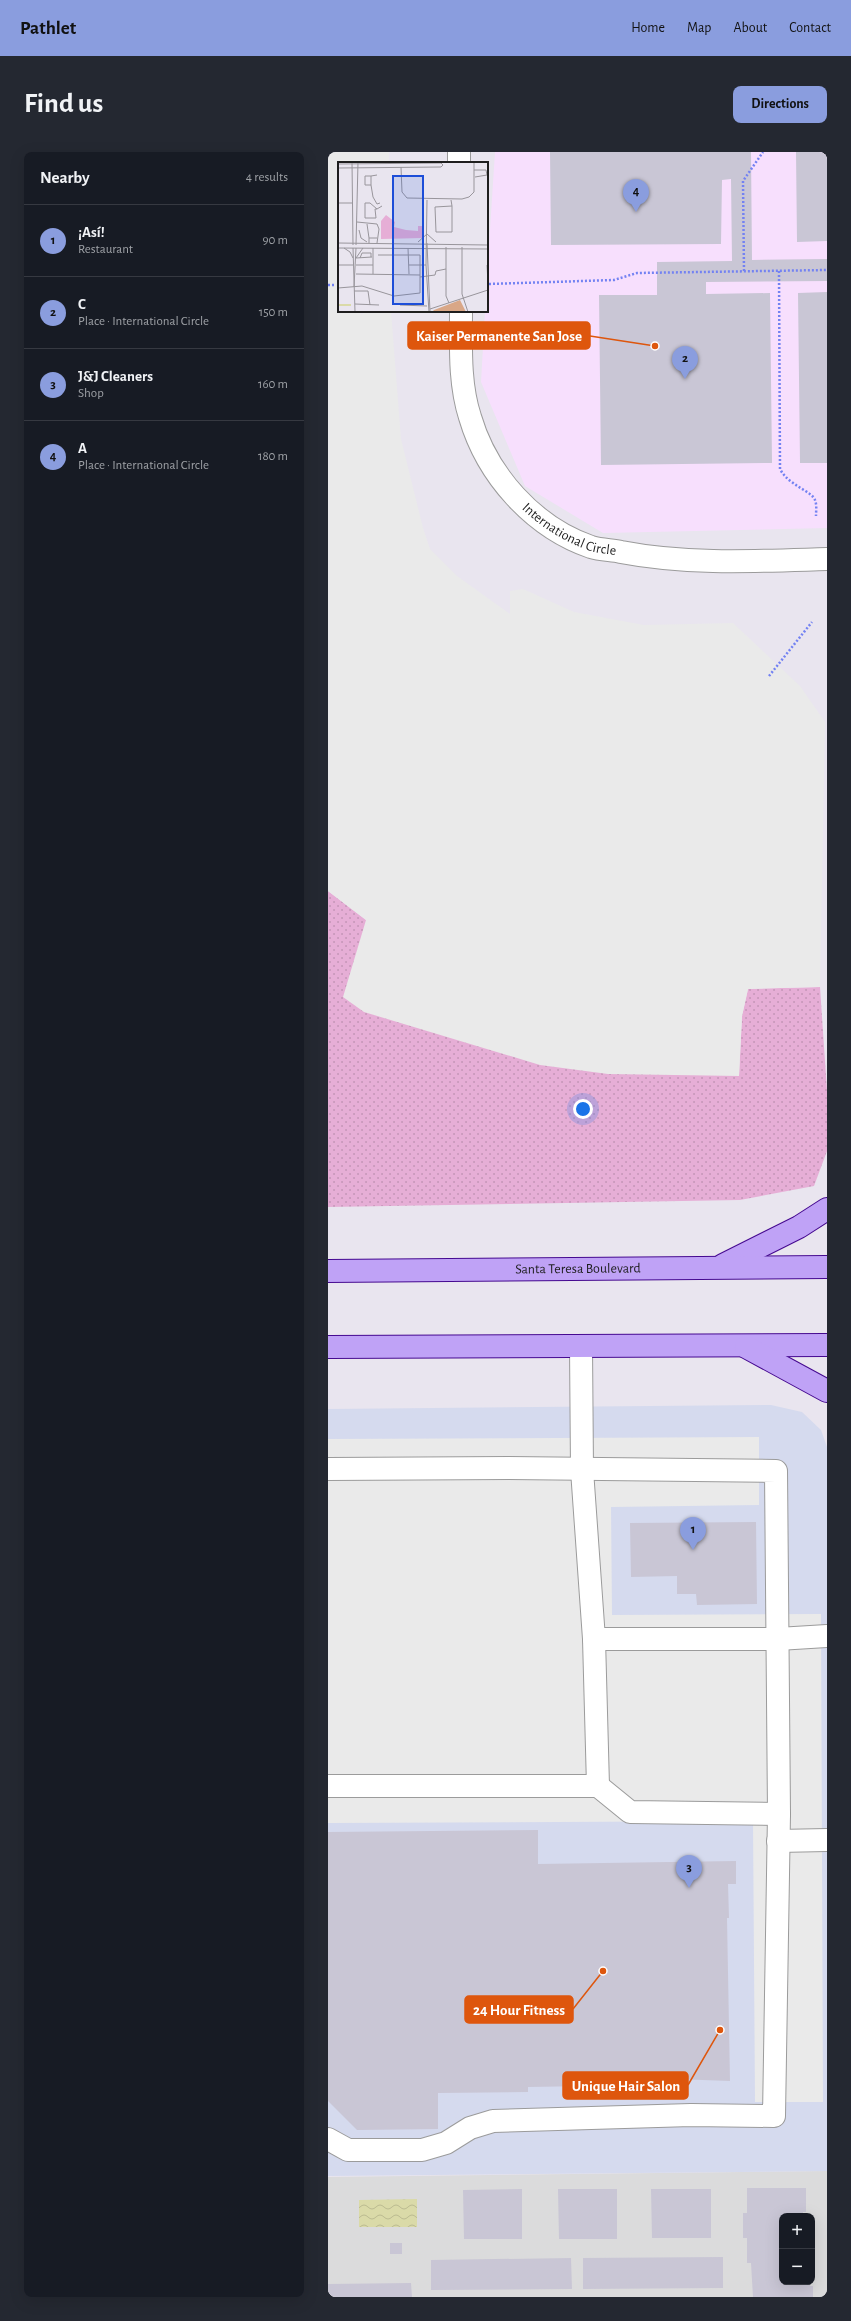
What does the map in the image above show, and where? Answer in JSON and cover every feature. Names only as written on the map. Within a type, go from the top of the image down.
[{"type":"main road","points":[[718,1268],[799,1227],[827,1209]]},
{"type":"main road","name":"Santa Teresa Boulevard","points":[[328,1271],[827,1267]]},
{"type":"main road","points":[[328,1347],[827,1345]]},
{"type":"main road","points":[[745,1346],[827,1390]]},
{"type":"street","name":"International Circle","points":[[461,312],[462,373],[470,416],[490,466],[532,514],[560,531],[592,547],[648,557],[827,559]]},
{"type":"street","points":[[581,1347],[582,1470],[594,1639],[598,1786]]},
{"type":"street","points":[[328,1469],[509,1468],[776,1471],[779,1814],[774,2116],[691,2115],[494,2121],[470,2128],[446,2143],[422,2150],[348,2150],[328,2139]]},
{"type":"street","points":[[594,1639],[778,1639],[827,1636]]},
{"type":"street","points":[[328,1786],[598,1786],[630,1812],[779,1814]]},
{"type":"street","points":[[778,1841],[827,1840]]},
{"type":"path","points":[[744,271],[743,181],[763,152]]},
{"type":"path","points":[[490,284],[614,280],[637,273],[827,270]]},
{"type":"path","points":[[779,271],[780,469],[790,483],[813,495],[816,501],[816,516]]},
{"type":"path","points":[[328,285],[336,285]]},
{"type":"path","points":[[769,676],[812,622]]},
{"type":"shaded area","points":[[328,152],[389,152],[389,162],[338,162],[338,312],[361,312],[361,315],[364,312],[391,312],[401,439],[423,528],[430,549],[457,576],[510,614],[510,591],[523,589],[574,612],[644,625],[733,623],[800,686],[825,722],[820,987],[748,989],[742,1016],[739,1076],[608,1074],[540,1065],[364,1012],[343,997],[366,920],[328,891]]},
{"type":"shaded area","points":[[495,152],[827,152],[827,528],[603,533],[525,486],[481,382],[485,312],[488,312],[488,260]]},
{"type":"shaded area","points":[[328,891],[366,920],[739,1075],[742,1016],[748,989],[820,987],[827,1091],[827,1151],[814,1186],[740,1200],[328,1207]]},
{"type":"shaded area","points":[[771,1405],[802,1412],[821,1430],[827,1447],[827,2171],[328,2176],[328,1409]]},
{"type":"shaded area","points":[[759,1437],[759,1505],[611,1507],[612,1615],[821,1614],[823,2102],[755,2102],[753,1821],[328,1823],[328,1439]]},
{"type":"shaded area","points":[[827,2171],[827,2297],[328,2297],[328,2177]]},
{"type":"water","points":[[417,2199],[417,2227],[359,2227],[359,2200]]},
{"type":"building","points":[[550,152],[751,152],[752,260],[827,259],[827,281],[706,282],[706,294],[770,293],[772,463],[601,465],[599,295],[657,295],[657,262],[732,261],[731,179],[722,180],[721,244],[551,245]]},
{"type":"building","points":[[796,152],[827,152],[827,241],[797,242]]},
{"type":"building","points":[[827,292],[827,463],[800,463],[798,293]]},
{"type":"building","points":[[756,1522],[757,1604],[697,1605],[696,1594],[677,1594],[677,1576],[631,1577],[630,1523]]},
{"type":"building","points":[[538,1830],[538,1864],[736,1861],[736,1884],[728,1884],[729,1918],[727,1918],[730,2081],[675,2079],[675,2086],[645,2087],[645,2080],[587,2081],[587,2086],[528,2087],[528,2092],[438,2093],[438,2129],[357,2130],[328,2101],[328,1832]]},
{"type":"building","points":[[747,2188],[806,2188],[806,2212],[779,2213],[779,2285],[813,2286],[813,2297],[753,2297],[751,2263],[747,2263],[747,2238],[743,2238],[743,2213],[747,2213]]},
{"type":"building","points":[[522,2189],[522,2239],[464,2239],[463,2190]]},
{"type":"building","points":[[558,2189],[617,2189],[617,2239],[559,2239]]},
{"type":"building","points":[[651,2189],[711,2189],[711,2238],[652,2238]]},
{"type":"building","points":[[390,2243],[402,2243],[402,2254],[390,2254]]},
{"type":"building","points":[[723,2257],[723,2288],[583,2289],[583,2258]]},
{"type":"building","points":[[571,2258],[572,2289],[431,2290],[431,2260]]},
{"type":"building","points":[[411,2283],[412,2297],[328,2297],[328,2284]]},
{"type":"place","name":"A","points":[[636,212]]},
{"type":"place","name":"Kaiser Permanente San Jose","points":[[655,346]]},
{"type":"place","name":"C","points":[[685,379]]},
{"type":"place","name":"¡Así!","points":[[693,1550]]},
{"type":"place","name":"J&J Cleaners","points":[[689,1888]]},
{"type":"place","name":"24 Hour Fitness","points":[[603,1971]]},
{"type":"place","name":"Unique Hair Salon","points":[[720,2030]]}]
